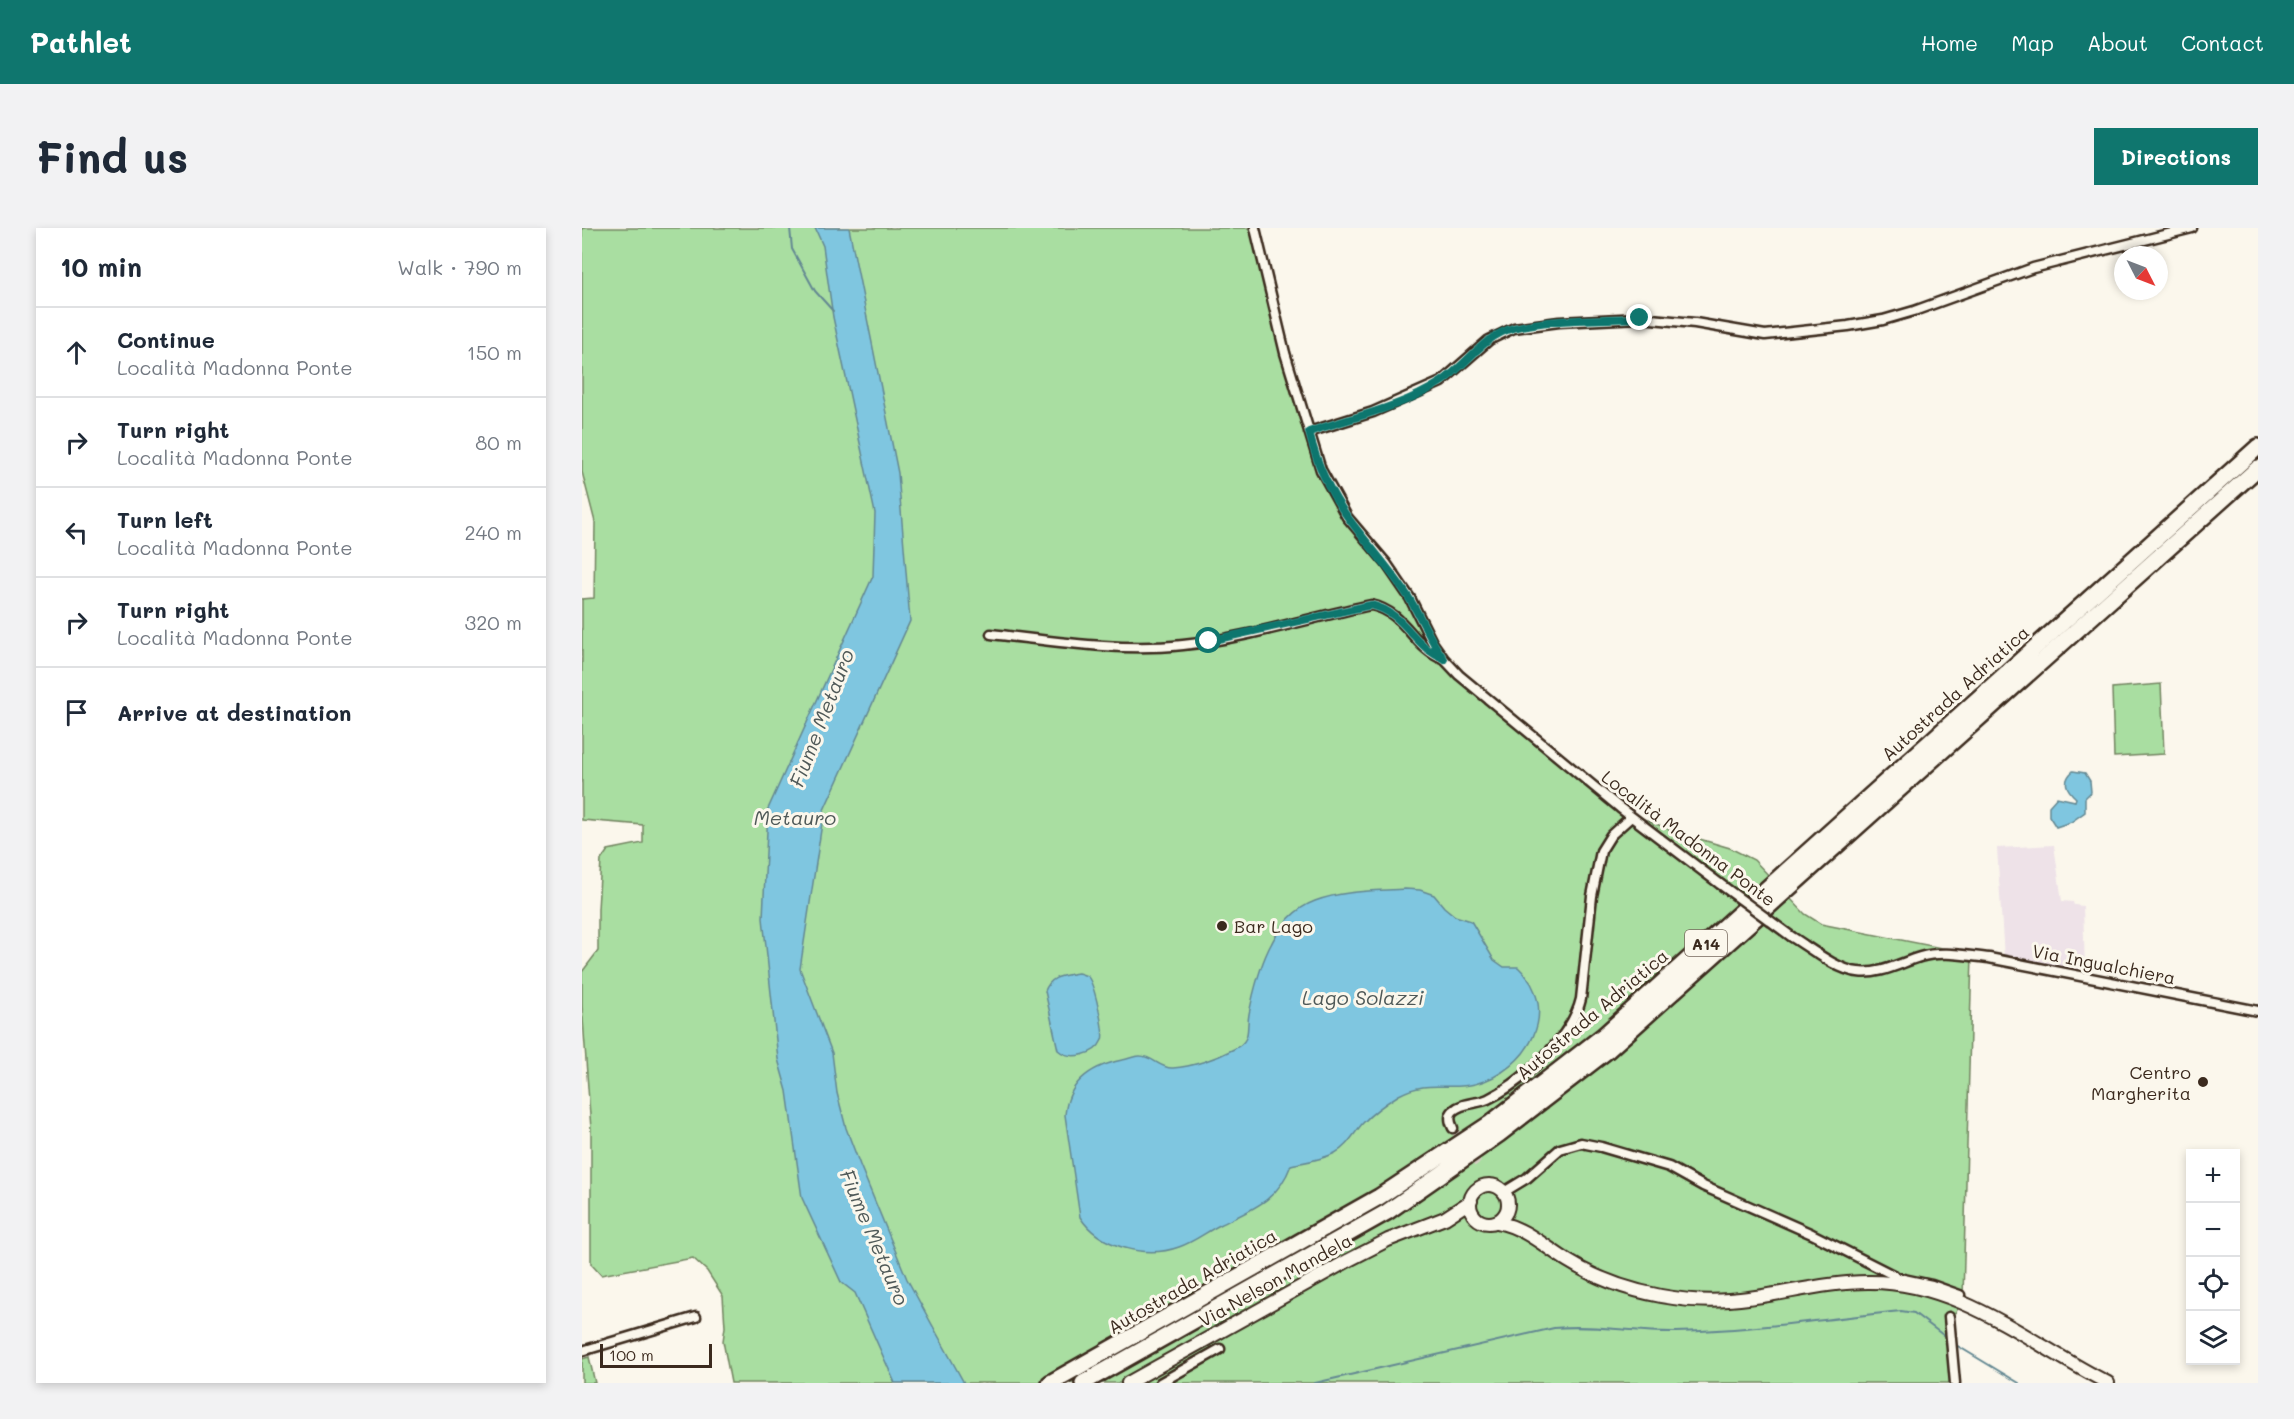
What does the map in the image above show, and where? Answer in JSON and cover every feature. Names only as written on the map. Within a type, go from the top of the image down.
[{"type":"highway","name":"Autostrada Adriatica","points":[[1050,1383],[1379,1197],[1491,1123],[1603,1036],[2258,447]]},
{"type":"highway","name":"Autostrada Adriatica","points":[[1083,1383],[1387,1212],[1499,1134],[1599,1057],[2258,468]]},
{"type":"main road","points":[[1497,1222],[1504,1216],[1508,1208],[1508,1200],[1504,1192],[1497,1187],[1487,1185],[1475,1192],[1471,1201],[1471,1210],[1476,1218],[1484,1222],[1513,1225],[1602,1279],[1631,1290],[1694,1301],[1730,1300],[1842,1283],[1888,1283],[1928,1289],[1982,1311],[2108,1383]]},
{"type":"main road","name":"Via Nelson Mandela","points":[[1128,1383],[1349,1260],[1388,1240],[1444,1218],[1471,1201]]},
{"type":"main road","points":[[1508,1208],[1526,1232]]},
{"type":"main road","name":"Via Nelson Mandela","points":[[1444,1218],[1476,1218]]},
{"type":"street","name":"Località Madonna Ponte","points":[[1255,228],[1285,353],[1321,470],[1347,517],[1386,563],[1410,598],[1432,642],[1459,675],[1631,817],[1792,937],[1845,969],[1871,972],[1894,967],[1922,956],[1942,953]]},
{"type":"street","points":[[1309,432],[1373,412],[1441,382],[1489,340],[1514,328],[1559,322],[1640,318],[1683,321],[1765,335],[1883,321],[2033,268],[2192,228]]},
{"type":"street","name":"Località Madonna Ponte","points":[[991,634],[1118,646],[1182,645],[1236,637],[1371,605],[1394,614],[1425,647],[1434,655],[1444,659]]},
{"type":"street","points":[[1452,1128],[1450,1117],[1452,1112],[1458,1107],[1486,1100],[1509,1087],[1533,1067],[1570,1025],[1581,999],[1592,896],[1601,851],[1611,835],[1631,817]]},
{"type":"street","name":"Via Ingualchiera","points":[[1942,953],[1989,958],[2258,1011]]},
{"type":"street","points":[[1504,1192],[1527,1178],[1560,1149],[1581,1143],[1601,1147],[1669,1167],[1703,1186],[1812,1234],[1899,1278],[1932,1285],[1960,1295]]},
{"type":"street","points":[[582,1351],[696,1317]]},
{"type":"street","points":[[1949,1317],[1955,1383]]},
{"type":"street","points":[[1160,1383],[1220,1349]]},
{"type":"shaded area","points":[[2054,845],[2062,901],[2083,906],[2085,970],[2004,958],[1997,848]]},
{"type":"green space","points":[[582,228],[1257,228],[1320,475],[1384,559],[1451,668],[1629,813],[1676,832],[1730,848],[1754,860],[1805,914],[1821,924],[1972,954],[1963,1297],[1951,1323],[1952,1383],[731,1383],[723,1341],[725,1327],[723,1296],[707,1271],[693,1258],[601,1275],[591,1264],[591,1129],[582,1005],[582,972],[598,951],[601,860],[608,850],[643,843],[643,825],[582,820],[582,599],[594,598],[595,522],[582,472]]},
{"type":"green space","points":[[2161,684],[2164,754],[2114,757],[2112,688]]},
{"type":"green space","points":[[589,1357],[595,1383],[582,1383],[582,1359]]},
{"type":"water","name":"Metauro","points":[[815,228],[849,228],[898,473],[910,621],[824,810],[800,969],[832,1053],[837,1093],[846,1128],[860,1165],[907,1279],[964,1383],[895,1383],[855,1293],[841,1282],[802,1198],[787,1091],[778,1059],[763,918],[768,809],[873,576],[875,513],[833,317],[823,246]]},
{"type":"water","points":[[2073,771],[2085,773],[2090,781],[2091,792],[2085,798],[2085,812],[2071,822],[2056,827],[2049,816],[2049,806],[2057,797],[2075,801],[2076,798],[2066,782]]},
{"type":"water","name":"Lago Solazzi","points":[[1405,889],[1420,890],[1434,895],[1455,916],[1471,921],[1494,960],[1504,967],[1518,967],[1531,984],[1538,1001],[1538,1019],[1533,1036],[1524,1052],[1494,1077],[1475,1084],[1429,1086],[1409,1090],[1399,1095],[1371,1115],[1347,1144],[1339,1150],[1319,1159],[1291,1165],[1279,1187],[1263,1202],[1184,1245],[1152,1252],[1138,1251],[1111,1243],[1088,1227],[1080,1217],[1065,1115],[1071,1093],[1083,1077],[1101,1066],[1136,1056],[1149,1058],[1164,1067],[1173,1068],[1204,1062],[1240,1046],[1246,1038],[1252,998],[1262,965],[1277,933],[1288,920],[1300,909],[1326,897]]},
{"type":"water","points":[[1078,973],[1087,976],[1093,987],[1103,1035],[1099,1045],[1089,1053],[1076,1056],[1058,1050],[1045,991],[1054,979]]},
{"type":"waterway","points":[[790,228],[792,249],[815,291],[833,311]]},
{"type":"waterway","points":[[1315,1383],[1554,1328],[1585,1327],[1662,1332],[1705,1331],[1901,1311],[1914,1313],[1943,1335]]},
{"type":"waterway","points":[[1956,1345],[2019,1383]]},
{"type":"tunnel","points":[[1453,1128],[1479,1166]]},
{"type":"place","name":"Bar Lago","points":[[1222,926]]},
{"type":"place","name":"Centro Margherita","points":[[2203,1082]]},
{"type":"route","points":[[1209,641],[1236,637],[1371,605],[1394,614],[1425,647],[1434,655],[1444,659],[1432,642],[1410,598],[1386,563],[1347,517],[1321,470],[1314,454],[1309,432],[1373,412],[1441,382],[1489,340],[1514,328],[1559,322],[1640,318]]},
{"type":"water label","name":"Fiume Metauro","points":[[821,718]]},
{"type":"water label","name":"Fiume Metauro","points":[[875,1237]]}]
